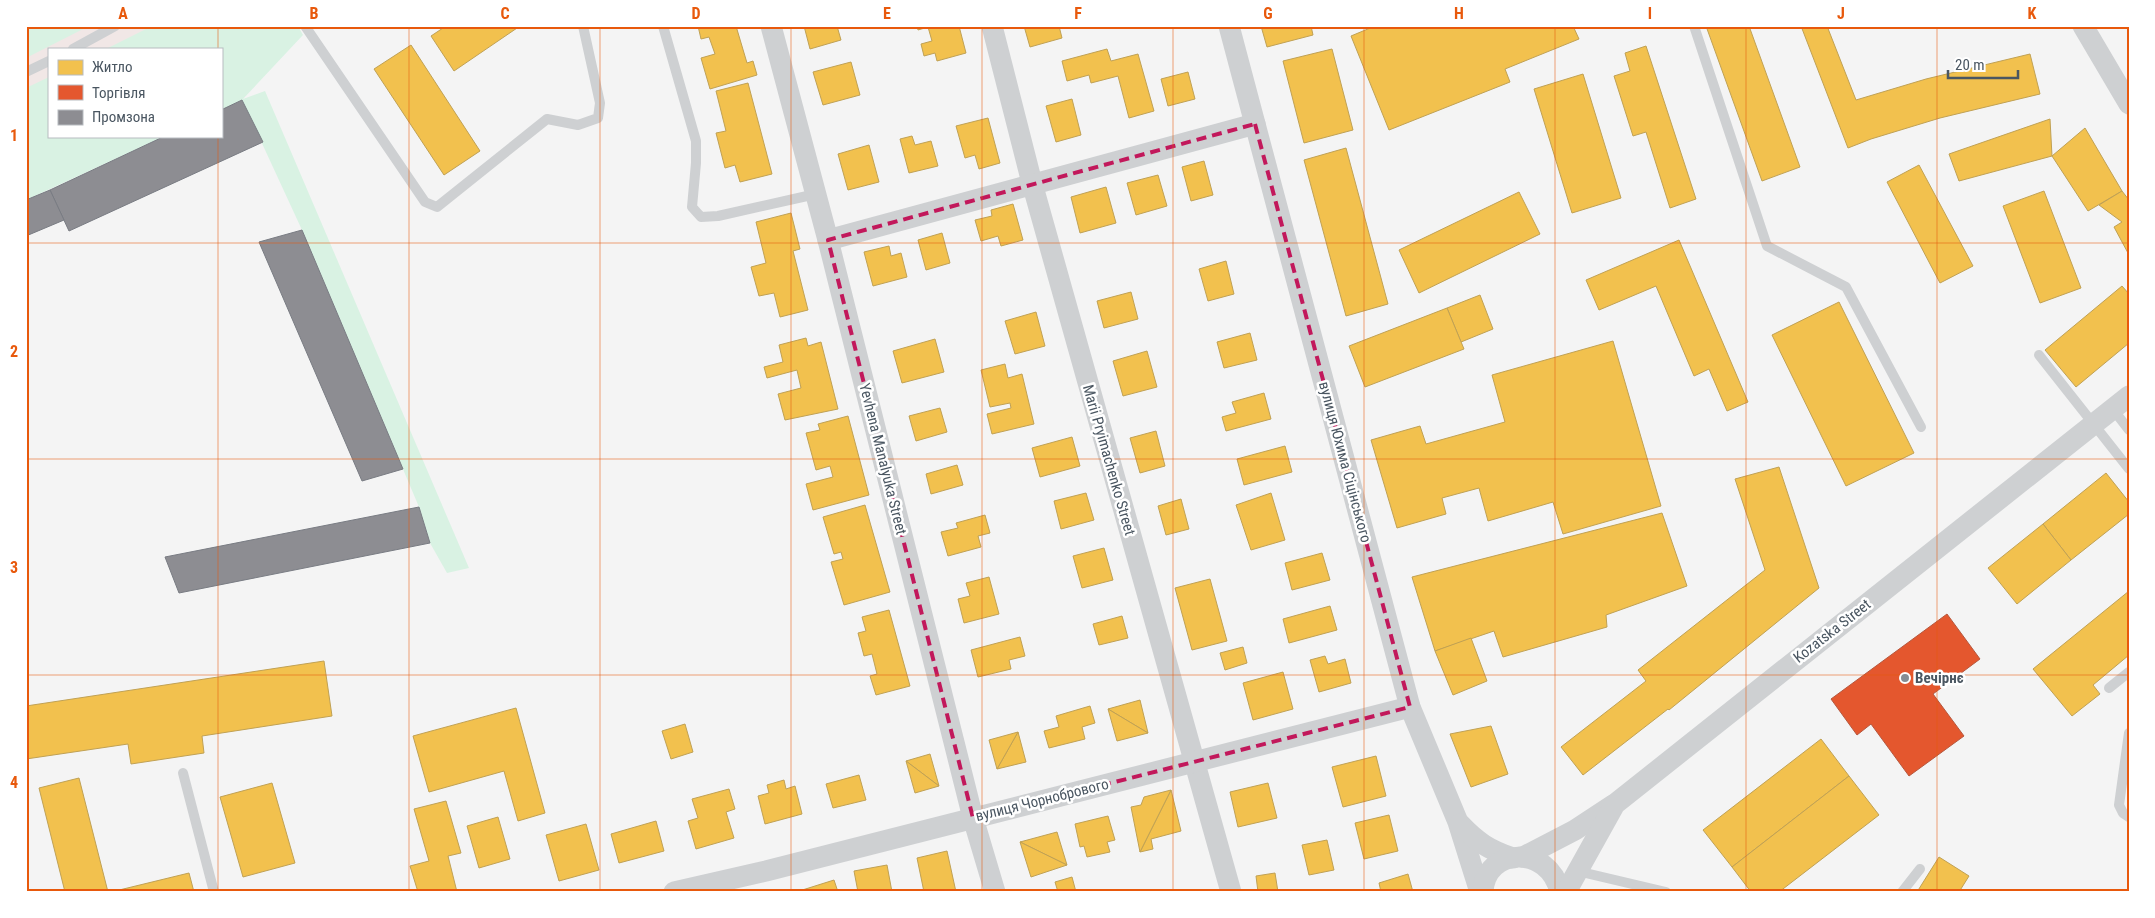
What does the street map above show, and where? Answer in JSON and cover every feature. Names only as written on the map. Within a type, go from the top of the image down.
[{"type":"street","name":"Yevhena Manalyuka Street","points":[[771,26],[828,240],[973,818],[995,892]]},
{"type":"street","name":"Marii Pryimachenko Street","points":[[992,26],[1032,183],[1231,892]]},
{"type":"street","name":"вулиця Юхима Сіцінського","points":[[1229,26],[1410,707],[1458,822],[1482,892]]},
{"type":"street","points":[[2083,26],[2129,104]]},
{"type":"street","points":[[828,240],[1032,183],[1255,124]]},
{"type":"street","name":"Kozatska Street","points":[[1566,892],[1615,804],[2121,402]]},
{"type":"street","name":"вулиця Чорнобрового","points":[[674,892],[766,871],[1410,707]]},
{"type":"street","points":[[1482,892],[1487,877],[1493,868],[1502,861],[1518,857],[1575,830],[1615,804]]},
{"type":"street","points":[[1458,822],[1474,839],[1491,851],[1534,859],[1552,872],[1560,892]]},
{"type":"street","points":[[751,892],[766,871]]},
{"type":"lane","points":[[74,48],[115,26]]},
{"type":"lane","points":[[305,26],[425,202],[437,207],[547,119],[578,126],[598,118],[600,104],[583,26]]},
{"type":"lane","points":[[664,26],[696,141],[692,207],[696,212],[701,217],[718,216],[816,194]]},
{"type":"lane","points":[[1694,26],[1767,246],[1846,287],[1921,428]]},
{"type":"lane","points":[[26,72],[48,61]]},
{"type":"lane","points":[[2039,355],[2092,425],[2129,468]]},
{"type":"lane","points":[[2121,402],[2129,430]]},
{"type":"lane","points":[[2109,688],[2129,672]]},
{"type":"lane","points":[[2129,733],[2119,805],[2129,817]]},
{"type":"lane","points":[[183,773],[214,892]]},
{"type":"lane","points":[[1902,892],[1920,869]]},
{"type":"lane","points":[[1577,872],[1666,892]]},
{"type":"highlighted area","points":[[1255,124],[1410,707],[973,818],[828,240]]},
{"type":"shaded area","points":[[26,26],[172,26],[126,48],[48,48],[48,85],[26,95]]},
{"type":"green space","points":[[41,26],[89,26],[26,58],[26,30]]},
{"type":"green space","points":[[152,26],[298,26],[303,35],[243,99],[265,91],[469,568],[447,573],[430,543],[419,507],[302,230],[242,100],[222,110],[222,48],[108,48]]},
{"type":"green space","points":[[48,77],[48,138],[161,138],[26,200],[26,88]]},
{"type":"building: Житло","points":[[446,26],[520,26],[454,71],[431,36]]},
{"type":"building: Житло","points":[[698,26],[736,26],[747,63],[753,61],[757,75],[710,89],[701,58],[715,54],[709,37],[701,39]]},
{"type":"building: Житло","points":[[804,26],[837,26],[841,40],[810,49]]},
{"type":"building: Житло","points":[[917,26],[959,26],[966,53],[937,61],[935,53],[924,56],[921,44],[932,41],[928,27],[918,30]]},
{"type":"building: Житло","points":[[1024,26],[1059,26],[1062,38],[1030,47]]},
{"type":"building: Житло","points":[[1261,26],[1311,26],[1313,35],[1267,47]]},
{"type":"building: Житло","points":[[1375,26],[1573,26],[1579,39],[1505,69],[1510,82],[1389,130],[1351,36]]},
{"type":"building: Житло","points":[[1706,26],[1749,26],[1800,167],[1762,181]]},
{"type":"building: Житло","points":[[1801,26],[1827,26],[1856,100],[1926,79],[2030,54],[2040,94],[1940,118],[1848,148]]},
{"type":"building: Житло","points":[[411,45],[480,151],[444,175],[374,69]]},
{"type":"building: Житло","points":[[1646,46],[1696,199],[1670,208],[1646,132],[1633,136],[1614,76],[1630,71],[1625,53]]},
{"type":"building: Житло","points":[[1107,49],[1111,61],[1138,54],[1154,111],[1129,118],[1118,76],[1091,83],[1089,75],[1067,81],[1062,61]]},
{"type":"building: Житло","points":[[1332,49],[1353,130],[1304,143],[1283,61]]},
{"type":"building: Житло","points":[[851,62],[860,95],[823,105],[813,72]]},
{"type":"building: Житло","points":[[1188,72],[1195,99],[1168,106],[1161,79]]},
{"type":"building: Житло","points":[[1583,74],[1621,198],[1572,213],[1534,89]]},
{"type":"building: Житло","points":[[748,83],[772,174],[740,182],[735,165],[725,168],[716,133],[726,131],[716,91]]},
{"type":"building: Житло","points":[[1072,99],[1081,135],[1056,142],[1046,106]]},
{"type":"building: Житло","points":[[988,118],[1000,163],[979,169],[975,155],[965,158],[956,126]]},
{"type":"building: Житло","points":[[2050,119],[2052,156],[1959,181],[1949,154]]},
{"type":"building: Житло","points":[[2085,128],[2122,191],[2088,211],[2052,156]]},
{"type":"building: Житло","points":[[912,136],[915,145],[931,141],[938,166],[909,173],[900,139]]},
{"type":"building: Житло","points":[[869,145],[879,182],[848,190],[838,154]]},
{"type":"building: Житло","points":[[1346,148],[1388,304],[1346,316],[1304,160]]},
{"type":"building: Житло","points":[[1204,161],[1213,195],[1191,201],[1182,167]]},
{"type":"building: Житло","points":[[1919,165],[1973,266],[1940,283],[1887,182]]},
{"type":"building: Житло","points":[[1158,175],[1167,206],[1136,215],[1127,183]]},
{"type":"building: Житло","points":[[1106,187],[1116,223],[1080,233],[1071,197]]},
{"type":"building: Житло","points":[[2044,191],[2081,288],[2040,303],[2003,206]]},
{"type":"building: Житло","points":[[2122,191],[2129,200],[2128,253],[2114,227],[2122,222],[2099,205]]},
{"type":"building: Житло","points":[[1519,192],[1540,234],[1419,293],[1399,250]]},
{"type":"building: Житло","points":[[1013,204],[1023,240],[1001,246],[998,236],[981,241],[975,220],[992,216],[991,210]]},
{"type":"building: Житло","points":[[791,213],[800,249],[793,251],[808,310],[780,317],[774,293],[759,296],[751,267],[766,263],[756,222]]},
{"type":"building: Житло","points":[[942,233],[950,263],[926,270],[918,240]]},
{"type":"building: Житло","points":[[1679,240],[1748,402],[1727,411],[1709,369],[1694,376],[1656,286],[1599,310],[1586,280]]},
{"type":"building: Житло","points":[[889,246],[891,256],[901,253],[907,277],[873,286],[864,252]]},
{"type":"building: Житло","points":[[1226,261],[1234,294],[1208,301],[1199,269]]},
{"type":"building: Житло","points":[[2122,286],[2129,294],[2129,343],[2076,387],[2045,350]]},
{"type":"building: Житло","points":[[1131,292],[1138,319],[1104,328],[1097,301]]},
{"type":"building: Житло","points":[[1480,295],[1493,329],[1461,342],[1447,308]]},
{"type":"building: Житло","points":[[1839,302],[1914,453],[1846,486],[1772,335]]},
{"type":"building: Житло","points":[[1447,308],[1464,349],[1365,387],[1349,346]]},
{"type":"building: Житло","points":[[1036,312],[1045,346],[1015,354],[1005,321]]},
{"type":"building: Житло","points":[[1250,333],[1257,360],[1224,368],[1217,342]]},
{"type":"building: Житло","points":[[806,338],[808,346],[821,342],[838,409],[785,420],[778,394],[801,388],[797,370],[767,378],[764,367],[783,362],[779,345]]},
{"type":"building: Житло","points":[[935,339],[944,372],[902,383],[893,351]]},
{"type":"building: Житло","points":[[1613,341],[1661,506],[1563,534],[1553,502],[1488,521],[1479,488],[1442,498],[1446,514],[1397,528],[1371,440],[1420,426],[1426,444],[1505,422],[1492,375]]},
{"type":"building: Житло","points":[[1147,351],[1157,387],[1123,396],[1113,361]]},
{"type":"building: Житло","points":[[1005,364],[1008,378],[1022,374],[1034,424],[992,434],[987,414],[1011,408],[1010,403],[990,407],[981,370]]},
{"type":"building: Житло","points":[[1264,393],[1271,419],[1226,431],[1222,417],[1236,413],[1232,402]]},
{"type":"building: Житло","points":[[940,408],[947,432],[916,441],[909,416]]},
{"type":"building: Житло","points":[[848,416],[869,495],[813,510],[806,484],[833,477],[830,466],[816,470],[806,433],[820,430],[818,424]]},
{"type":"building: Житло","points":[[1156,431],[1165,466],[1140,473],[1130,438]]},
{"type":"building: Житло","points":[[1072,437],[1080,466],[1040,477],[1032,448]]},
{"type":"building: Житло","points":[[1285,446],[1292,472],[1244,485],[1237,459]]},
{"type":"building: Житло","points":[[957,465],[963,485],[931,494],[926,474]]},
{"type":"building: Житло","points":[[1779,467],[1819,588],[1669,710],[1583,775],[1561,747],[1646,681],[1638,670],[1765,570],[1735,479]]},
{"type":"building: Житло","points":[[2106,473],[2129,502],[2129,514],[2071,560],[2043,524]]},
{"type":"building: Житло","points":[[1086,493],[1094,520],[1061,529],[1054,501]]},
{"type":"building: Житло","points":[[1271,493],[1285,540],[1251,550],[1236,505]]},
{"type":"building: Житло","points":[[1181,499],[1189,529],[1166,535],[1158,506]]},
{"type":"building: Житло","points":[[865,505],[890,592],[844,605],[831,562],[843,559],[841,552],[834,554],[823,517]]},
{"type":"building: Житло","points":[[1662,513],[1687,586],[1606,615],[1607,627],[1503,657],[1494,631],[1435,651],[1412,577]]},
{"type":"building: Житло","points":[[985,515],[990,533],[978,536],[981,547],[948,556],[941,532],[958,528],[956,523]]},
{"type":"building: Житло","points":[[2043,524],[2071,560],[2017,604],[1988,568]]},
{"type":"building: Житло","points":[[1104,548],[1113,580],[1082,588],[1073,556]]},
{"type":"building: Житло","points":[[1322,553],[1330,580],[1292,590],[1285,563]]},
{"type":"building: Житло","points":[[989,577],[999,614],[964,623],[958,599],[970,596],[966,583]]},
{"type":"building: Житло","points":[[1210,579],[1227,641],[1192,650],[1175,588]]},
{"type":"building: Житло","points":[[2129,591],[2129,655],[2093,685],[2100,694],[2072,716],[2033,669]]},
{"type":"building: Житло","points":[[1330,606],[1337,630],[1289,643],[1283,619]]},
{"type":"building: Житло","points":[[889,610],[910,686],[876,695],[870,676],[877,674],[872,654],[864,656],[858,633],[866,631],[862,617]]},
{"type":"building: Житло","points":[[1122,616],[1128,638],[1099,645],[1093,624]]},
{"type":"building: Житло","points":[[1020,637],[1025,656],[1009,660],[1011,669],[978,677],[971,650]]},
{"type":"building: Житло","points":[[1471,638],[1487,681],[1453,695],[1435,651]]},
{"type":"building: Житло","points":[[1243,647],[1247,663],[1225,670],[1220,653]]},
{"type":"building: Житло","points":[[1325,656],[1328,664],[1345,659],[1351,683],[1319,692],[1310,660]]},
{"type":"building: Житло","points":[[324,661],[332,716],[202,736],[204,753],[131,764],[128,744],[26,759],[26,706]]},
{"type":"building: Житло","points":[[1283,672],[1293,709],[1253,720],[1243,683]]},
{"type":"building: Житло","points":[[1140,700],[1148,733],[1108,709]]},
{"type":"building: Житло","points":[[1090,706],[1095,723],[1082,727],[1085,739],[1049,748],[1044,731],[1059,727],[1056,716]]},
{"type":"building: Житло","points":[[516,708],[545,813],[518,821],[504,771],[429,792],[413,736]]},
{"type":"building: Житло","points":[[1108,709],[1148,733],[1117,741]]},
{"type":"building: Житло","points":[[685,724],[693,752],[671,759],[662,731]]},
{"type":"building: Житло","points":[[1491,726],[1508,774],[1471,787],[1450,734]]},
{"type":"building: Житло","points":[[1018,732],[1026,762],[997,769]]},
{"type":"building: Житло","points":[[1018,732],[997,769],[989,740]]},
{"type":"building: Житло","points":[[1821,739],[1849,776],[1732,867],[1703,830]]},
{"type":"building: Житло","points":[[930,754],[939,786],[906,761]]},
{"type":"building: Житло","points":[[1376,756],[1386,796],[1343,807],[1332,767]]},
{"type":"building: Житло","points":[[906,761],[939,786],[915,793]]},
{"type":"building: Житло","points":[[859,775],[866,800],[833,808],[826,784]]},
{"type":"building: Житло","points":[[1849,776],[1879,815],[1779,892],[1751,892],[1732,867]]},
{"type":"building: Житло","points":[[79,778],[108,892],[65,892],[39,788]]},
{"type":"building: Житло","points":[[784,780],[786,789],[795,786],[802,814],[765,824],[758,796],[769,793],[767,785]]},
{"type":"building: Житло","points":[[272,783],[295,863],[243,877],[220,797]]},
{"type":"building: Житло","points":[[1268,783],[1277,818],[1238,827],[1230,792]]},
{"type":"building: Житло","points":[[729,789],[735,809],[726,812],[734,838],[696,849],[688,821],[698,818],[692,799]]},
{"type":"building: Житло","points":[[1171,790],[1181,831],[1151,839],[1153,849],[1140,852]]},
{"type":"building: Житло","points":[[1171,790],[1140,852],[1131,807],[1141,805],[1144,797]]},
{"type":"building: Житло","points":[[446,801],[461,853],[448,856],[457,892],[418,892],[410,866],[429,861],[414,809]]},
{"type":"building: Житло","points":[[1389,815],[1398,851],[1364,859],[1355,823]]},
{"type":"building: Житло","points":[[1108,816],[1115,840],[1107,842],[1110,852],[1087,857],[1084,846],[1080,847],[1075,824]]},
{"type":"building: Житло","points":[[498,817],[510,859],[479,868],[467,826]]},
{"type":"building: Житло","points":[[656,821],[664,851],[619,863],[611,834]]},
{"type":"building: Житло","points":[[586,824],[599,870],[559,881],[546,835]]},
{"type":"building: Житло","points":[[1057,832],[1067,865],[1020,842]]},
{"type":"building: Житло","points":[[1327,840],[1334,870],[1309,875],[1302,845]]},
{"type":"building: Житло","points":[[1020,842],[1067,865],[1031,877]]},
{"type":"building: Житло","points":[[947,851],[956,892],[924,892],[917,858]]},
{"type":"building: Житло","points":[[1939,857],[1969,876],[1959,892],[1917,892]]},
{"type":"building: Житло","points":[[887,865],[892,892],[858,892],[854,871]]},
{"type":"building: Житло","points":[[189,873],[194,892],[111,892]]},
{"type":"building: Житло","points":[[1275,873],[1278,892],[1258,892],[1256,876]]},
{"type":"building: Житло","points":[[1408,874],[1413,892],[1381,892],[1379,883]]},
{"type":"building: Житло","points":[[1072,877],[1076,892],[1058,892],[1055,882]]},
{"type":"building: Житло","points":[[834,880],[838,892],[796,892]]},
{"type":"building: Торгівля","points":[[1947,614],[1980,659],[1933,694],[1964,736],[1909,776],[1871,724],[1857,735],[1831,699]]},
{"type":"building: Промзона","points":[[242,100],[263,142],[69,231],[50,190],[161,138],[222,138],[222,110]]},
{"type":"building: Промзона","points":[[50,190],[64,220],[26,236],[26,200]]},
{"type":"building: Промзона","points":[[302,230],[403,469],[362,481],[259,242]]},
{"type":"building: Промзона","points":[[419,507],[430,543],[179,593],[165,557]]},
{"type":"place","name":"Вечірнє","points":[[1905,678]]}]
